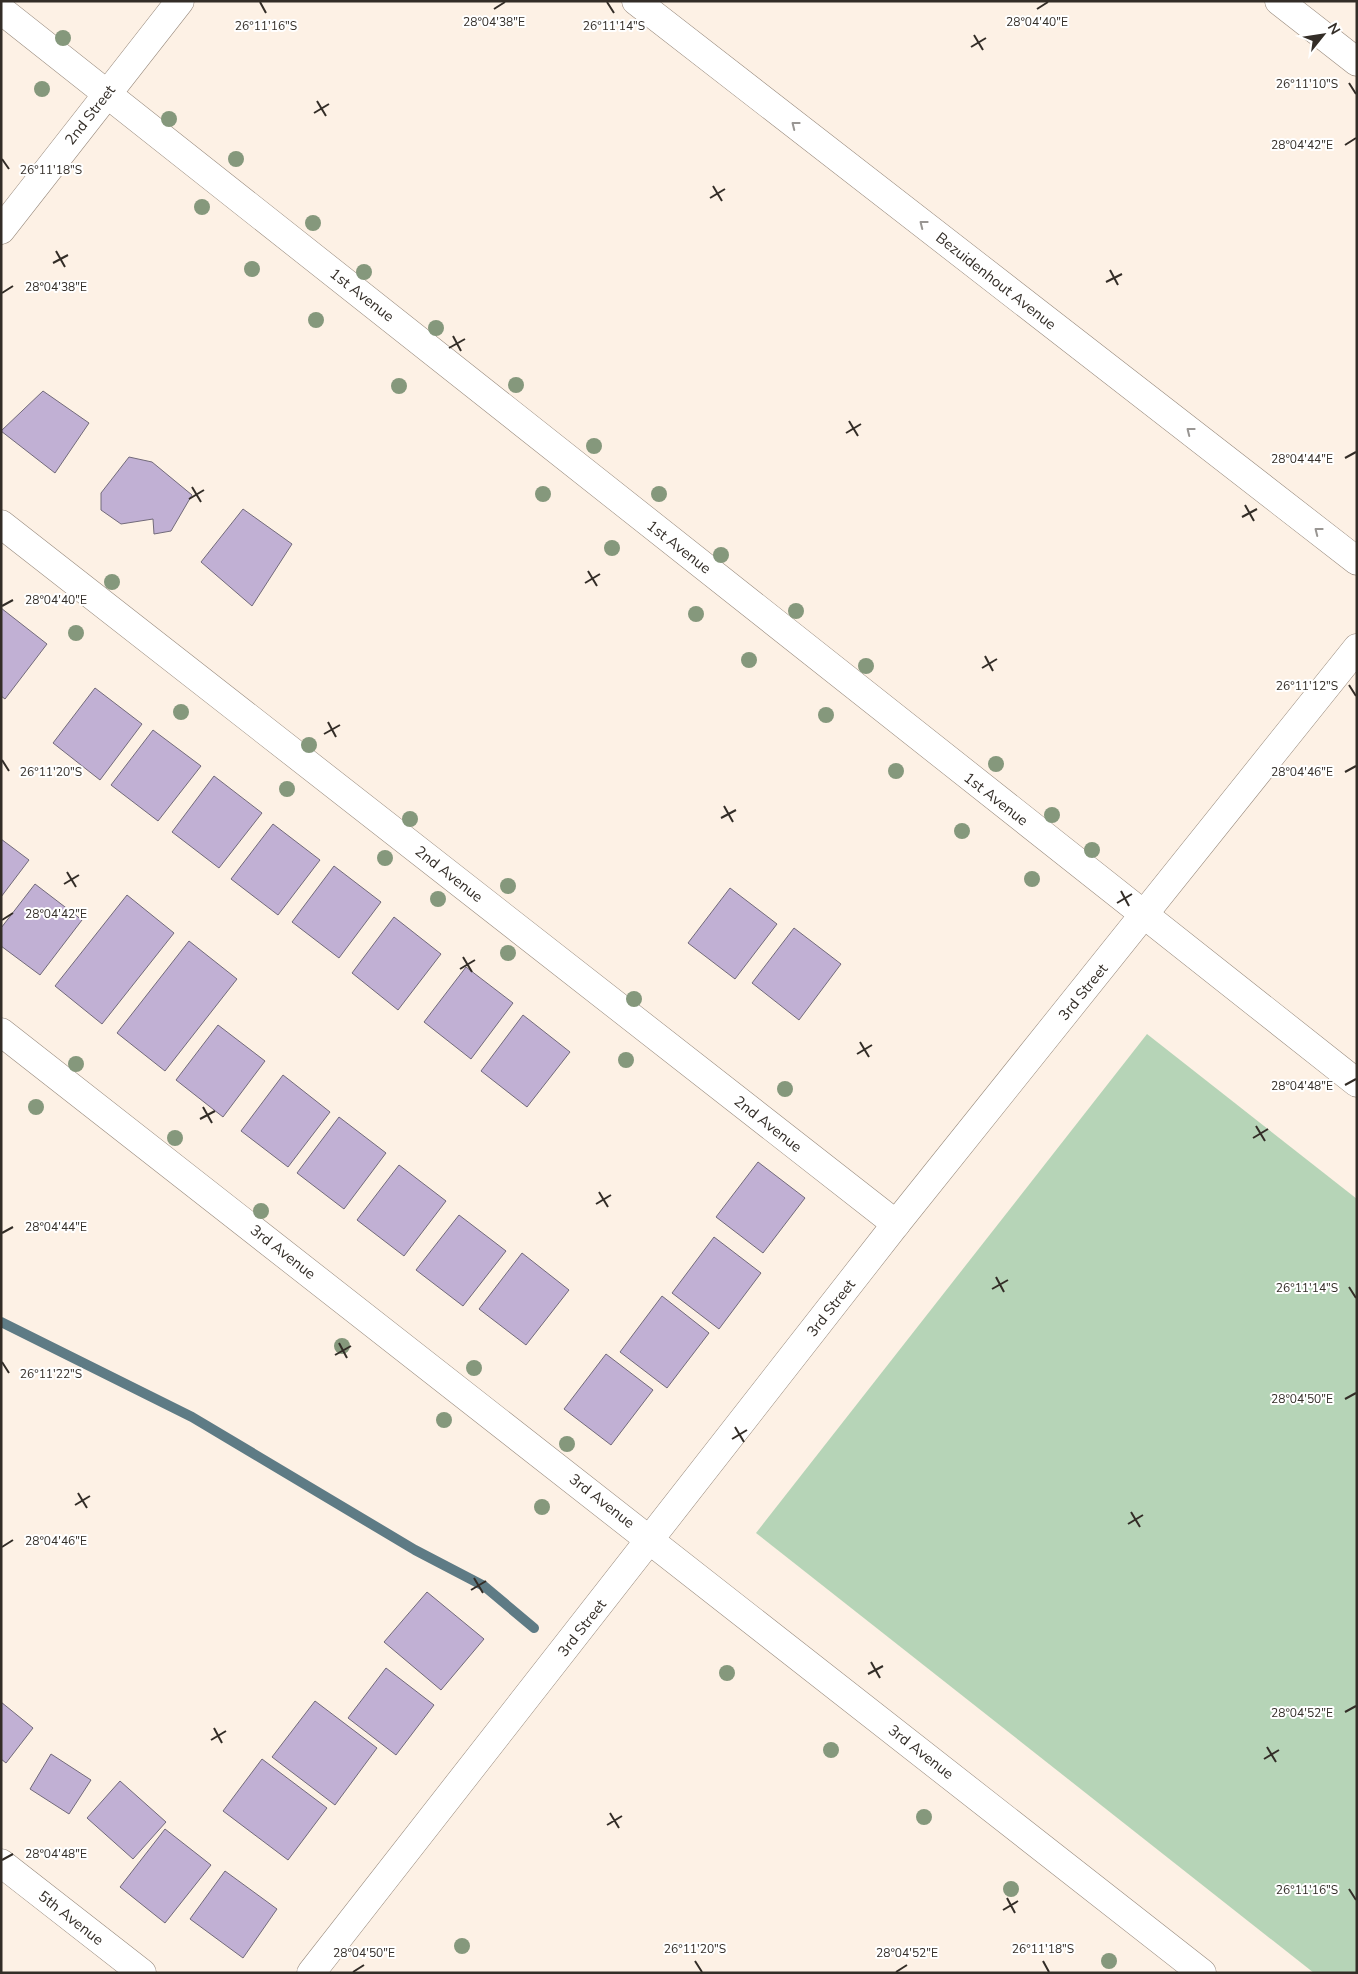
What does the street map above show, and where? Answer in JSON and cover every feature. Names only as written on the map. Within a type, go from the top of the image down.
[{"type":"street","name":"2nd Street","points":[[1,230],[180,1]]},
{"type":"street","name":"Bezuidenhout Avenue","points":[[636,1],[1357,561]]},
{"type":"street","points":[[1279,1],[1357,62]]},
{"type":"street","name":"1st Avenue","points":[[1,10],[1357,1083]]},
{"type":"street","name":"2nd Avenue","points":[[1,524],[896,1224]]},
{"type":"street","name":"3rd Street","points":[[311,1973],[896,1224],[1357,648]]},
{"type":"street","name":"3rd Avenue","points":[[1,1032],[1202,1973]]},
{"type":"street","name":"5th Avenue","points":[[1,1863],[142,1973]]},
{"type":"green space","points":[[1147,1034],[1357,1199],[1357,1973],[1314,1973],[756,1533]]},
{"type":"building","points":[[43,391],[89,423],[55,473],[1,431]]},
{"type":"building","points":[[129,457],[152,462],[192,495],[171,531],[154,534],[153,519],[121,524],[101,510],[101,493]]},
{"type":"building","points":[[243,509],[292,544],[252,606],[201,562]]},
{"type":"building","points":[[1,608],[47,644],[5,699],[1,696]]},
{"type":"building","points":[[95,688],[142,724],[100,780],[53,743]]},
{"type":"building","points":[[153,730],[201,766],[158,821],[111,785]]},
{"type":"building","points":[[214,776],[262,813],[219,868],[172,832]]},
{"type":"building","points":[[273,824],[320,860],[278,915],[231,879]]},
{"type":"building","points":[[1,839],[29,860],[1,897]]},
{"type":"building","points":[[334,866],[381,902],[339,958],[292,922]]},
{"type":"building","points":[[35,884],[82,920],[40,975],[1,946],[1,928]]},
{"type":"building","points":[[730,888],[777,924],[735,979],[688,943]]},
{"type":"building","points":[[127,895],[174,933],[102,1024],[55,986]]},
{"type":"building","points":[[394,917],[441,954],[398,1010],[352,973]]},
{"type":"building","points":[[794,928],[841,964],[799,1020],[752,983]]},
{"type":"building","points":[[189,941],[237,979],[165,1071],[117,1033]]},
{"type":"building","points":[[466,967],[513,1003],[471,1059],[424,1022]]},
{"type":"building","points":[[523,1015],[570,1052],[527,1107],[481,1071]]},
{"type":"building","points":[[218,1025],[265,1061],[223,1117],[176,1080]]},
{"type":"building","points":[[283,1075],[330,1112],[288,1167],[241,1131]]},
{"type":"building","points":[[339,1117],[386,1153],[344,1209],[297,1173]]},
{"type":"building","points":[[758,1162],[805,1198],[763,1253],[716,1217]]},
{"type":"building","points":[[399,1165],[446,1201],[404,1256],[357,1220]]},
{"type":"building","points":[[459,1215],[506,1251],[463,1306],[416,1270]]},
{"type":"building","points":[[714,1237],[761,1273],[719,1329],[672,1293]]},
{"type":"building","points":[[522,1253],[569,1290],[526,1345],[479,1309]]},
{"type":"building","points":[[662,1296],[709,1333],[667,1388],[620,1352]]},
{"type":"building","points":[[606,1354],[653,1390],[611,1445],[564,1409]]},
{"type":"building","points":[[427,1592],[484,1639],[441,1690],[384,1642]]},
{"type":"building","points":[[386,1668],[434,1705],[396,1755],[348,1718]]},
{"type":"building","points":[[315,1701],[377,1748],[335,1805],[272,1757]]},
{"type":"building","points":[[1,1702],[33,1728],[6,1763],[1,1759]]},
{"type":"building","points":[[51,1754],[91,1780],[69,1814],[30,1789]]},
{"type":"building","points":[[262,1759],[327,1808],[288,1860],[223,1811]]},
{"type":"building","points":[[120,1781],[166,1822],[133,1859],[87,1818]]},
{"type":"building","points":[[165,1829],[211,1865],[165,1923],[120,1887]]},
{"type":"building","points":[[225,1871],[277,1909],[243,1958],[190,1919]]},
{"type":"waterway","points":[[1,1322],[192,1417],[415,1550],[484,1586],[534,1628]]}]
